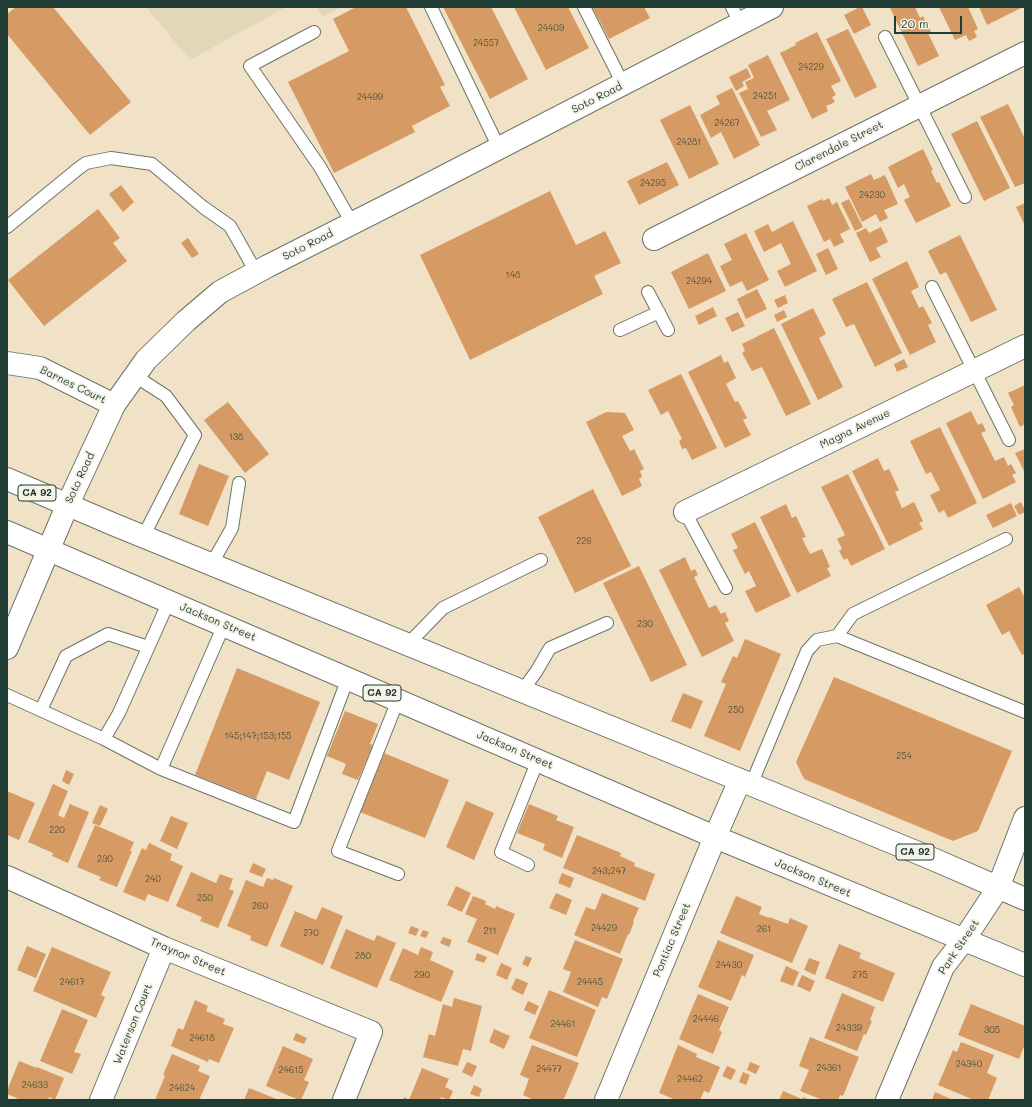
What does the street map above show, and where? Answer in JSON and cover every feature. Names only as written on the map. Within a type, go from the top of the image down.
[{"type":"street","name":"Soto Road","points":[[7,648],[67,506],[114,405],[146,360],[186,321],[220,292],[256,272],[623,84],[736,15],[772,7]]},
{"type":"street","name":"Clarendale Street","points":[[654,239],[1025,53]]},
{"type":"street","name":"Magna Avenue","points":[[685,512],[1025,346]]},
{"type":"street","name":"Barnes Court","points":[[7,363],[40,368],[114,405]]},
{"type":"street","name":"CA 92","points":[[7,480],[211,565],[746,782],[1025,899]]},
{"type":"street","name":"Jackson Street","points":[[7,532],[715,837],[963,941],[1025,965]]},
{"type":"street","name":"Pontiac Street","points":[[606,1100],[715,837],[746,782]]},
{"type":"street","name":"Park Street","points":[[887,1100],[943,967],[963,941],[998,888],[1025,818]]},
{"type":"street","name":"Traynor Street","points":[[7,877],[164,948],[371,1032],[344,1100]]},
{"type":"street","name":"Waterson Court","points":[[101,1100],[164,948]]},
{"type":"lane","points":[[431,7],[499,148]]},
{"type":"lane","points":[[584,7],[623,84]]},
{"type":"lane","points":[[314,32],[250,66],[320,167],[352,223]]},
{"type":"lane","points":[[885,36],[965,197]]},
{"type":"lane","points":[[7,227],[86,163],[112,158],[152,164],[203,207],[230,226],[256,272]]},
{"type":"lane","points":[[932,287],[1010,440]]},
{"type":"lane","points":[[648,292],[668,330]]},
{"type":"lane","points":[[620,330],[659,312]]},
{"type":"lane","points":[[135,376],[166,396],[195,435],[143,537]]},
{"type":"lane","points":[[211,565],[232,528],[239,483]]},
{"type":"lane","points":[[685,512],[726,588]]},
{"type":"lane","points":[[837,636],[853,614],[1006,539]]},
{"type":"lane","points":[[407,644],[443,608],[541,560]]},
{"type":"lane","points":[[104,739],[119,713],[169,601]]},
{"type":"lane","points":[[522,691],[536,672],[550,648],[607,623]]},
{"type":"lane","points":[[161,769],[224,625]]},
{"type":"lane","points":[[41,710],[66,656],[108,634],[148,647]]},
{"type":"lane","points":[[746,782],[807,651],[817,640],[837,636],[1025,712]]},
{"type":"lane","points":[[7,695],[104,739],[161,769],[294,822],[348,678]]},
{"type":"lane","points":[[398,700],[338,851],[398,874]]},
{"type":"lane","points":[[528,865],[501,852],[538,760]]},
{"type":"shaded area","points":[[146,7],[286,7],[190,60]]},
{"type":"shaded area","points":[[317,7],[342,7],[322,17]]},
{"type":"building","points":[[16,7],[53,7],[131,102],[90,135],[7,34],[7,14]]},
{"type":"building","points":[[356,7],[406,7],[445,85],[440,87],[450,106],[412,126],[415,132],[334,173],[288,82],[349,51],[333,19]]},
{"type":"building","points":[[443,7],[491,7],[528,79],[490,99]]},
{"type":"building","points":[[514,7],[568,7],[589,48],[546,70]]},
{"type":"building","points":[[592,7],[644,7],[650,18],[609,39]]},
{"type":"building","points":[[862,7],[871,25],[854,34],[844,15]]},
{"type":"building","points":[[915,7],[920,18],[923,16],[931,32],[928,33],[939,56],[918,66],[890,8]]},
{"type":"building","points":[[939,7],[968,7],[978,29],[974,31],[977,37],[969,41],[966,35],[955,40]]},
{"type":"building","points":[[979,7],[1023,7],[987,25]]},
{"type":"building","points":[[848,29],[877,87],[855,98],[826,39]]},
{"type":"building","points":[[817,32],[841,81],[831,86],[836,95],[832,97],[835,102],[826,106],[828,111],[812,119],[780,53],[796,45],[795,43]]},
{"type":"building","points":[[768,55],[790,100],[767,111],[777,130],[761,137],[739,93],[748,89],[745,82],[754,78],[748,65]]},
{"type":"building","points":[[747,68],[751,77],[742,82],[744,86],[736,91],[729,77]]},
{"type":"building","points":[[732,88],[760,145],[734,159],[721,132],[711,138],[700,115],[720,104],[716,96]]},
{"type":"building","points":[[1008,104],[1025,139],[1025,183],[1015,187],[980,117]]},
{"type":"building","points":[[690,105],[719,164],[689,179],[660,120]]},
{"type":"building","points":[[977,121],[1010,188],[984,201],[951,134]]},
{"type":"building","points":[[923,149],[933,170],[931,171],[937,183],[939,182],[951,206],[916,223],[904,200],[910,197],[904,184],[898,188],[888,167]]},
{"type":"building","points":[[667,162],[679,185],[639,205],[627,181]]},
{"type":"building","points":[[871,174],[874,180],[885,175],[898,204],[884,210],[888,218],[880,222],[876,214],[862,222],[845,187]]},
{"type":"building","points":[[121,185],[134,202],[123,212],[109,194]]},
{"type":"building","points":[[550,191],[576,245],[605,231],[621,263],[594,276],[603,294],[470,360],[420,255]]},
{"type":"building","points":[[829,198],[832,205],[837,202],[850,229],[840,234],[844,242],[834,247],[830,239],[824,242],[807,206],[822,199],[823,201]]},
{"type":"building","points":[[849,199],[863,227],[855,231],[841,203]]},
{"type":"building","points":[[1025,203],[1025,226],[1016,207]]},
{"type":"building","points":[[98,209],[120,238],[113,243],[127,261],[44,326],[8,280]]},
{"type":"building","points":[[793,221],[817,271],[785,287],[777,271],[791,264],[781,243],[764,252],[754,231],[768,224],[772,232]]},
{"type":"building","points":[[881,227],[888,242],[876,248],[881,257],[870,262],[856,233],[866,228],[869,233]]},
{"type":"building","points":[[746,233],[769,280],[747,291],[742,281],[730,287],[720,266],[732,260],[724,244]]},
{"type":"building","points":[[960,235],[997,310],[971,322],[946,272],[940,275],[928,251]]},
{"type":"building","points":[[188,238],[199,254],[192,258],[181,243]]},
{"type":"building","points":[[828,248],[838,269],[826,275],[816,254]]},
{"type":"building","points":[[708,253],[726,291],[689,309],[671,272]]},
{"type":"building","points":[[907,261],[919,287],[911,291],[919,308],[923,306],[932,323],[928,325],[936,342],[910,355],[872,279]]},
{"type":"building","points":[[867,282],[902,353],[875,367],[854,324],[846,327],[832,299]]},
{"type":"building","points":[[757,289],[767,309],[746,319],[737,299]]},
{"type":"building","points":[[785,295],[788,303],[778,308],[774,300]]},
{"type":"building","points":[[713,307],[717,316],[699,325],[695,316]]},
{"type":"building","points":[[813,308],[826,334],[819,338],[843,387],[818,400],[781,324]]},
{"type":"building","points":[[784,310],[787,317],[777,322],[774,315]]},
{"type":"building","points":[[738,312],[745,326],[732,332],[725,318]]},
{"type":"building","points":[[774,328],[811,404],[786,416],[762,367],[752,371],[742,353],[745,351],[742,344]]},
{"type":"building","points":[[721,355],[724,363],[728,361],[736,378],[726,384],[735,402],[738,401],[747,418],[743,420],[751,435],[725,448],[688,372]]},
{"type":"building","points":[[904,359],[908,367],[897,372],[894,364]]},
{"type":"building","points":[[681,374],[717,448],[692,460],[686,448],[682,449],[679,441],[682,439],[668,411],[661,415],[648,390]]},
{"type":"building","points":[[1025,385],[1025,424],[1020,427],[1011,407],[1014,405],[1008,393]]},
{"type":"building","points":[[228,402],[269,454],[245,473],[204,420]]},
{"type":"building","points":[[971,411],[978,425],[982,423],[986,431],[981,433],[995,461],[1004,457],[1008,466],[1011,464],[1016,473],[1012,475],[1016,482],[983,499],[946,423]]},
{"type":"building","points":[[606,412],[625,413],[634,430],[622,436],[630,451],[634,449],[644,469],[640,471],[642,477],[639,479],[642,486],[622,496],[586,422]]},
{"type":"building","points":[[940,427],[977,503],[948,518],[944,510],[939,513],[930,495],[940,490],[931,472],[926,474],[910,441]]},
{"type":"building","points":[[1025,449],[1025,473],[1015,453]]},
{"type":"building","points":[[878,458],[884,471],[889,469],[899,490],[895,492],[902,508],[914,502],[923,521],[919,523],[923,529],[889,546],[852,471]]},
{"type":"building","points":[[199,464],[229,476],[208,526],[179,514]]},
{"type":"building","points":[[848,474],[885,549],[851,566],[847,558],[844,560],[839,551],[842,549],[837,539],[845,535],[821,487]]},
{"type":"building","points":[[593,489],[631,566],[575,593],[538,517]]},
{"type":"building","points":[[1021,502],[1025,512],[1019,515],[1014,506]]},
{"type":"building","points":[[1011,503],[1017,516],[993,528],[986,515]]},
{"type":"building","points":[[786,504],[792,518],[796,516],[806,537],[802,538],[810,554],[822,549],[830,567],[827,568],[831,576],[797,593],[760,517]]},
{"type":"building","points":[[755,522],[791,596],[756,613],[745,591],[756,586],[749,571],[745,574],[733,550],[738,548],[731,534]]},
{"type":"building","points":[[685,557],[691,571],[695,569],[698,575],[694,577],[709,608],[716,605],[721,614],[725,612],[729,621],[725,623],[734,641],[702,657],[659,570]]},
{"type":"building","points":[[639,566],[687,665],[651,682],[603,583]]},
{"type":"building","points":[[1019,587],[1025,598],[1025,654],[1022,655],[1009,631],[1002,635],[986,605]]},
{"type":"building","points":[[745,639],[781,654],[740,751],[704,736],[726,684],[721,682],[733,656],[737,658]]},
{"type":"building","points":[[237,668],[320,702],[289,780],[267,771],[256,799],[195,775]]},
{"type":"building","points":[[834,677],[1012,751],[978,831],[953,841],[804,779],[796,762]]},
{"type":"building","points":[[683,693],[703,701],[691,729],[671,721]]},
{"type":"building","points":[[345,711],[378,724],[370,744],[373,745],[358,780],[342,774],[346,764],[327,756]]},
{"type":"building","points":[[384,753],[449,780],[425,838],[360,812]]},
{"type":"building","points":[[66,770],[74,774],[69,785],[62,781]]},
{"type":"building","points":[[53,784],[68,791],[58,815],[64,818],[70,804],[89,812],[68,863],[52,856],[53,853],[28,842]]},
{"type":"building","points":[[7,791],[35,803],[19,840],[7,835]]},
{"type":"building","points":[[466,801],[494,813],[474,860],[446,847]]},
{"type":"building","points":[[529,804],[558,816],[556,820],[574,827],[562,858],[543,850],[545,844],[517,833]]},
{"type":"building","points":[[100,805],[108,809],[100,826],[92,823]]},
{"type":"building","points":[[171,816],[188,823],[177,849],[160,841]]},
{"type":"building","points":[[95,825],[134,842],[130,851],[132,851],[117,887],[99,880],[101,877],[77,867]]},
{"type":"building","points":[[577,835],[621,853],[620,856],[635,863],[634,866],[655,874],[645,901],[563,868]]},
{"type":"building","points":[[149,843],[172,854],[170,860],[183,866],[168,902],[148,894],[145,901],[123,892],[142,848],[146,850]]},
{"type":"building","points":[[253,863],[266,869],[262,877],[249,872]]},
{"type":"building","points":[[191,872],[216,883],[220,874],[233,879],[229,889],[234,891],[218,928],[200,921],[202,917],[176,906]]},
{"type":"building","points":[[562,873],[574,878],[570,888],[558,883]]},
{"type":"building","points":[[267,878],[273,880],[274,878],[293,886],[267,947],[250,940],[251,936],[227,926],[246,880],[263,887]]},
{"type":"building","points":[[456,886],[471,893],[462,912],[447,905]]},
{"type":"building","points":[[556,893],[572,900],[566,915],[549,908]]},
{"type":"building","points":[[602,893],[639,908],[620,954],[574,935],[586,907],[595,910]]},
{"type":"building","points":[[473,896],[486,901],[485,904],[495,909],[496,906],[515,914],[498,955],[467,942],[477,919],[465,914]]},
{"type":"building","points":[[736,896],[762,907],[759,914],[788,924],[790,918],[808,926],[792,963],[720,933]]},
{"type":"building","points":[[322,907],[343,916],[323,965],[280,946],[295,911],[316,920]]},
{"type":"building","points":[[411,926],[419,929],[416,936],[408,933]]},
{"type":"building","points":[[346,929],[374,941],[377,935],[396,943],[377,988],[330,968]]},
{"type":"building","points":[[423,930],[429,932],[426,938],[420,936]]},
{"type":"building","points":[[443,937],[452,940],[449,947],[440,943]]},
{"type":"building","points":[[575,940],[623,959],[607,999],[602,997],[598,1007],[563,992],[571,972],[563,969]]},
{"type":"building","points":[[718,940],[754,955],[745,977],[742,975],[731,1001],[698,987]]},
{"type":"building","points":[[839,944],[861,953],[859,958],[895,973],[883,1002],[825,978]]},
{"type":"building","points":[[27,946],[46,954],[36,978],[17,970]]},
{"type":"building","points":[[52,947],[111,972],[101,995],[105,997],[96,1018],[33,991]]},
{"type":"building","points":[[421,947],[433,952],[430,960],[454,971],[441,1002],[389,980],[403,948],[418,955]]},
{"type":"building","points":[[477,953],[487,957],[484,963],[475,960]]},
{"type":"building","points":[[526,956],[532,958],[528,967],[522,964]]},
{"type":"building","points":[[809,958],[820,962],[815,975],[804,970]]},
{"type":"building","points":[[501,963],[512,968],[507,980],[496,975]]},
{"type":"building","points":[[786,966],[799,972],[793,986],[780,981]]},
{"type":"building","points":[[802,975],[815,981],[810,992],[797,986]]},
{"type":"building","points":[[516,978],[528,983],[523,995],[511,989]]},
{"type":"building","points":[[549,990],[596,1010],[577,1057],[529,1038]]},
{"type":"building","points":[[842,993],[875,1007],[870,1020],[872,1021],[866,1035],[864,1034],[857,1051],[824,1038]]},
{"type":"building","points":[[698,994],[729,1007],[719,1030],[722,1032],[713,1054],[679,1039]]},
{"type":"building","points":[[454,998],[482,1006],[471,1051],[463,1049],[458,1066],[423,1057],[429,1034],[435,1036],[443,1004],[452,1007]]},
{"type":"building","points":[[195,1000],[208,1006],[206,1011],[225,1019],[223,1024],[234,1028],[219,1063],[209,1059],[208,1062],[171,1046],[178,1028],[183,1030]]},
{"type":"building","points":[[528,1001],[539,1006],[535,1015],[524,1010]]},
{"type":"building","points":[[971,1004],[1025,1026],[1025,1044],[1019,1059],[958,1035]]},
{"type":"building","points":[[62,1009],[88,1020],[74,1052],[81,1054],[72,1074],[40,1061]]},
{"type":"building","points":[[494,1029],[510,1036],[504,1049],[489,1042]]},
{"type":"building","points":[[296,1033],[307,1038],[304,1044],[293,1040]]},
{"type":"building","points":[[810,1037],[859,1057],[843,1096],[840,1095],[838,1100],[823,1100],[800,1091],[809,1070],[799,1066]]},
{"type":"building","points":[[961,1042],[994,1055],[987,1073],[997,1078],[988,1100],[974,1100],[938,1085],[953,1050],[957,1052]]},
{"type":"building","points":[[532,1045],[579,1063],[564,1099],[534,1100],[523,1095],[529,1079],[520,1075]]},
{"type":"building","points":[[678,1045],[697,1054],[696,1057],[720,1067],[709,1093],[704,1091],[700,1100],[676,1100],[659,1093]]},
{"type":"building","points":[[283,1046],[313,1059],[304,1080],[309,1082],[301,1100],[266,1086]]},
{"type":"building","points":[[172,1054],[200,1066],[198,1071],[210,1076],[199,1100],[155,1100]]},
{"type":"building","points":[[19,1061],[64,1078],[55,1100],[49,1097],[48,1100],[16,1100],[17,1098],[7,1094]]},
{"type":"building","points":[[467,1062],[477,1066],[472,1077],[462,1072]]},
{"type":"building","points":[[750,1062],[760,1066],[756,1074],[747,1070]]},
{"type":"building","points":[[727,1066],[736,1070],[731,1080],[722,1076]]},
{"type":"building","points":[[422,1068],[449,1079],[445,1087],[453,1091],[449,1100],[441,1097],[440,1100],[409,1100]]},
{"type":"building","points":[[743,1072],[750,1075],[746,1085],[739,1082]]},
{"type":"building","points":[[474,1085],[482,1089],[479,1097],[470,1094]]},
{"type":"building","points":[[249,1088],[279,1100],[244,1100]]},
{"type":"building","points":[[783,1091],[802,1099],[803,1097],[810,1100],[779,1100]]},
{"type":"building","points":[[935,1092],[953,1100],[932,1100]]}]
